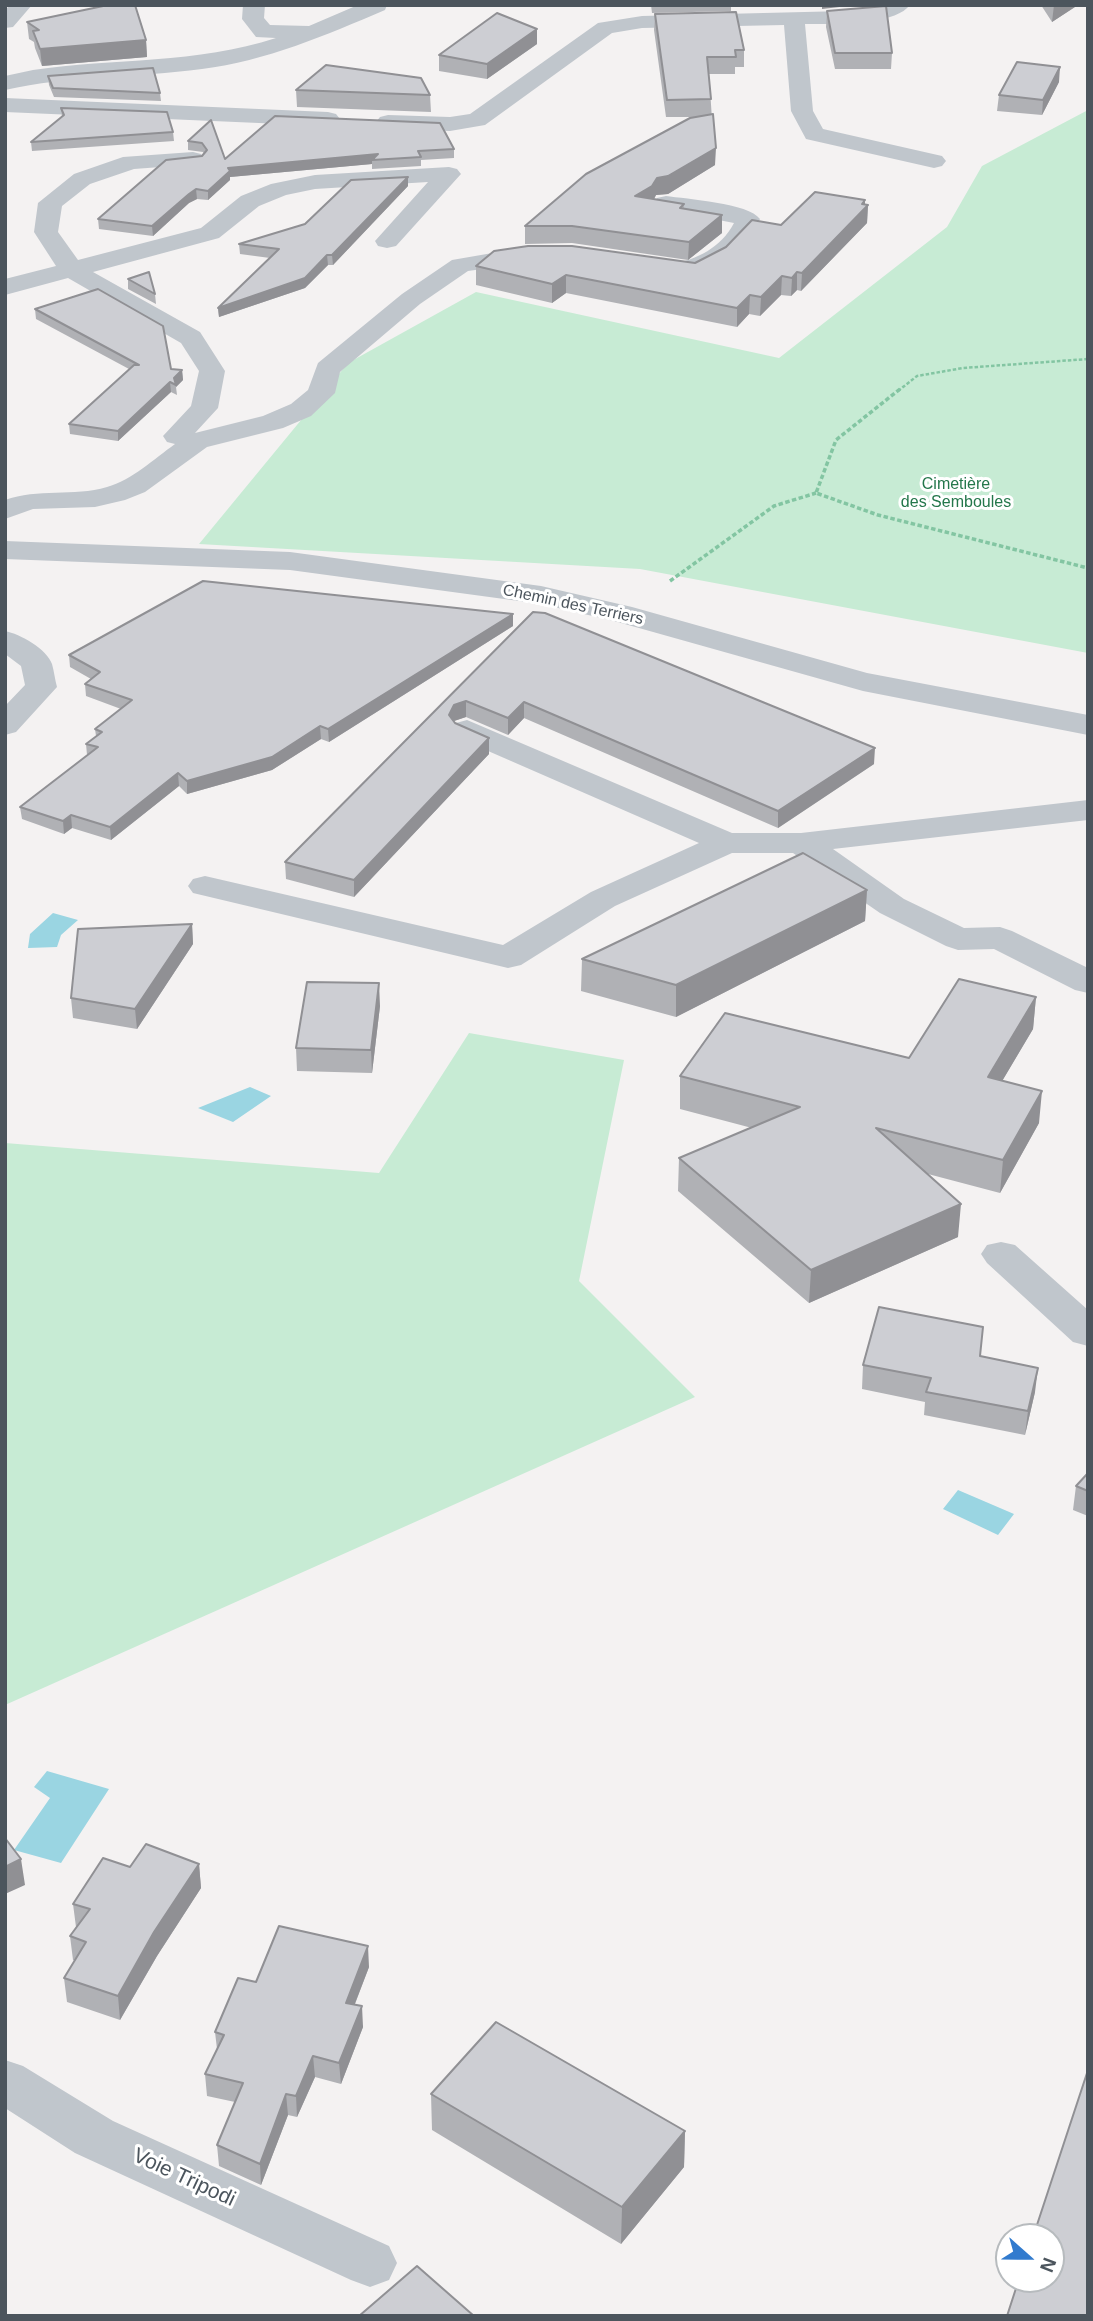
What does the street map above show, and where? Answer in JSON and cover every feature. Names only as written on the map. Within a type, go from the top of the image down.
[{"type":"street","points":[[5,22],[22,5]]},
{"type":"street","points":[[118,68],[179,65],[230,58],[278,18],[360,5]]},
{"type":"street","points":[[278,18],[320,29],[377,5]]},
{"type":"street","points":[[5,105],[450,124],[477,120],[606,28],[642,22],[867,15],[900,5]]},
{"type":"street","points":[[14,81],[118,68],[165,59],[264,32],[278,18]]},
{"type":"street","points":[[794,18],[803,111],[814,134],[934,161]]},
{"type":"street","points":[[14,81],[53,107]]},
{"type":"street","points":[[177,436],[204,408],[212,370],[191,338],[72,270],[46,232],[50,203],[82,179],[131,162],[193,159]]},
{"type":"street","points":[[5,287],[210,233],[250,201],[280,189],[315,182],[449,174],[387,241]]},
{"type":"street","points":[[656,267],[694,271],[717,256],[745,227],[748,219],[666,203]]},
{"type":"street","points":[[5,510],[29,501],[95,498],[115,494],[135,486],[197,441],[274,422],[302,410],[321,393],[327,369],[411,299],[461,265],[528,254],[561,254]]},
{"type":"street","name":"Chemin des Terriers","points":[[5,550],[290,561],[541,595],[621,613],[863,682],[1088,725]]},
{"type":"street","points":[[5,640],[37,662],[41,687],[5,725]]},
{"type":"street","points":[[467,730],[727,843],[801,843],[1088,810]]},
{"type":"street","points":[[205,886],[508,957],[603,899],[727,843]]},
{"type":"street","points":[[801,843],[892,906],[958,939],[1000,938],[1088,982]]},
{"type":"street","points":[[1001,1254],[1088,1333]]},
{"type":"street","name":"Voie Tripodi","points":[[5,2081],[94,2137],[370,2263]]},
{"type":"path","points":[[816,493],[836,440],[917,376],[963,368],[1088,359]]},
{"type":"path","points":[[670,581],[774,506],[816,493],[878,515],[1088,568]]},
{"type":"green space","name":"Cimetière des Semboules","points":[[1088,110],[1088,653],[640,569],[199,544],[348,363],[476,292],[779,358],[947,227],[982,166]]},
{"type":"green space","points":[[469,1033],[624,1060],[579,1281],[695,1397],[5,1705],[5,1143],[379,1173]]},
{"type":"water","points":[[53,913],[78,920],[61,935],[57,947],[28,948],[30,934]]},
{"type":"water","points":[[250,1087],[271,1096],[233,1122],[198,1108]]},
{"type":"water","points":[[958,1490],[1014,1514],[998,1535],[943,1509]]},
{"type":"water","points":[[47,1771],[109,1789],[61,1863],[14,1850],[50,1798],[34,1787]]},
{"type":"building","points":[[108,5],[135,5],[146,40],[40,49],[33,31],[39,30],[27,22]]},
{"type":"building","points":[[886,6],[892,53],[835,53],[827,11]]},
{"type":"building","points":[[736,12],[744,50],[735,50],[736,57],[707,57],[711,99],[667,100],[655,14]]},
{"type":"building","points":[[497,13],[537,29],[487,64],[439,55]]},
{"type":"building","points":[[1017,62],[1060,67],[1043,100],[999,95]]},
{"type":"building","points":[[326,65],[421,78],[430,95],[296,90]]},
{"type":"building","points":[[153,68],[160,93],[53,88],[48,76]]},
{"type":"building","points":[[61,108],[167,112],[173,132],[31,142],[64,115]]},
{"type":"building","points":[[713,114],[716,148],[668,176],[657,178],[652,186],[635,196],[684,204],[680,208],[722,215],[689,242],[572,226],[525,226],[586,174],[690,118]]},
{"type":"building","points":[[275,116],[440,123],[454,149],[418,151],[421,157],[372,160],[378,154],[228,168],[230,171],[208,191],[196,189],[152,226],[98,219],[166,160],[202,156],[207,150],[202,143],[188,141],[211,120],[225,159]]},
{"type":"building","points":[[408,177],[332,255],[327,255],[305,278],[218,308],[279,249],[239,244],[305,224],[351,180]]},
{"type":"building","points":[[815,192],[865,200],[862,204],[868,205],[802,273],[797,272],[792,278],[782,276],[761,297],[750,295],[737,308],[566,275],[552,284],[476,266],[494,251],[528,246],[572,246],[695,263],[726,247],[752,220],[781,225]]},
{"type":"building","points":[[149,272],[155,294],[128,279]]},
{"type":"building","points":[[98,289],[163,326],[171,369],[182,370],[174,378],[176,385],[170,382],[118,431],[69,424],[134,365],[139,365],[35,309]]},
{"type":"building","points":[[203,581],[513,614],[328,729],[320,726],[272,757],[187,781],[178,773],[110,827],[71,815],[63,821],[20,807],[98,747],[86,744],[102,732],[95,729],[132,700],[85,684],[100,672],[69,655]]},
{"type":"building","points":[[533,612],[545,613],[875,748],[778,811],[524,702],[508,718],[466,701],[454,705],[449,715],[455,723],[489,738],[354,880],[285,862]]},
{"type":"building","points":[[803,853],[867,890],[676,985],[582,959]]},
{"type":"building","points":[[192,924],[135,1009],[71,998],[78,929]]},
{"type":"building","points":[[959,979],[1036,997],[988,1077],[1042,1091],[1003,1160],[876,1128],[961,1204],[811,1270],[679,1158],[800,1107],[680,1076],[725,1013],[909,1058]]},
{"type":"building","points":[[307,982],[379,983],[371,1050],[296,1048]]},
{"type":"building","points":[[879,1307],[983,1327],[980,1356],[1038,1368],[1028,1411],[926,1392],[931,1378],[863,1365]]},
{"type":"building","points":[[1088,1473],[1088,1491],[1076,1486]]},
{"type":"building","points":[[5,1838],[21,1859],[5,1867]]},
{"type":"building","points":[[146,1844],[199,1864],[154,1932],[118,1996],[64,1978],[86,1942],[70,1936],[90,1909],[73,1904],[103,1858],[130,1867]]},
{"type":"building","points":[[279,1926],[368,1946],[346,2003],[362,2006],[339,2063],[313,2056],[296,2096],[286,2094],[260,2164],[217,2145],[243,2083],[205,2074],[224,2035],[215,2032],[238,1978],[256,1982]]},
{"type":"building","points":[[496,2022],[685,2131],[622,2207],[431,2094]]},
{"type":"building","points":[[1088,2070],[1088,2316],[1007,2316],[1014,2293],[1065,2293],[1065,2223],[1038,2223]]},
{"type":"building","points":[[417,2266],[474,2316],[359,2316]]}]
